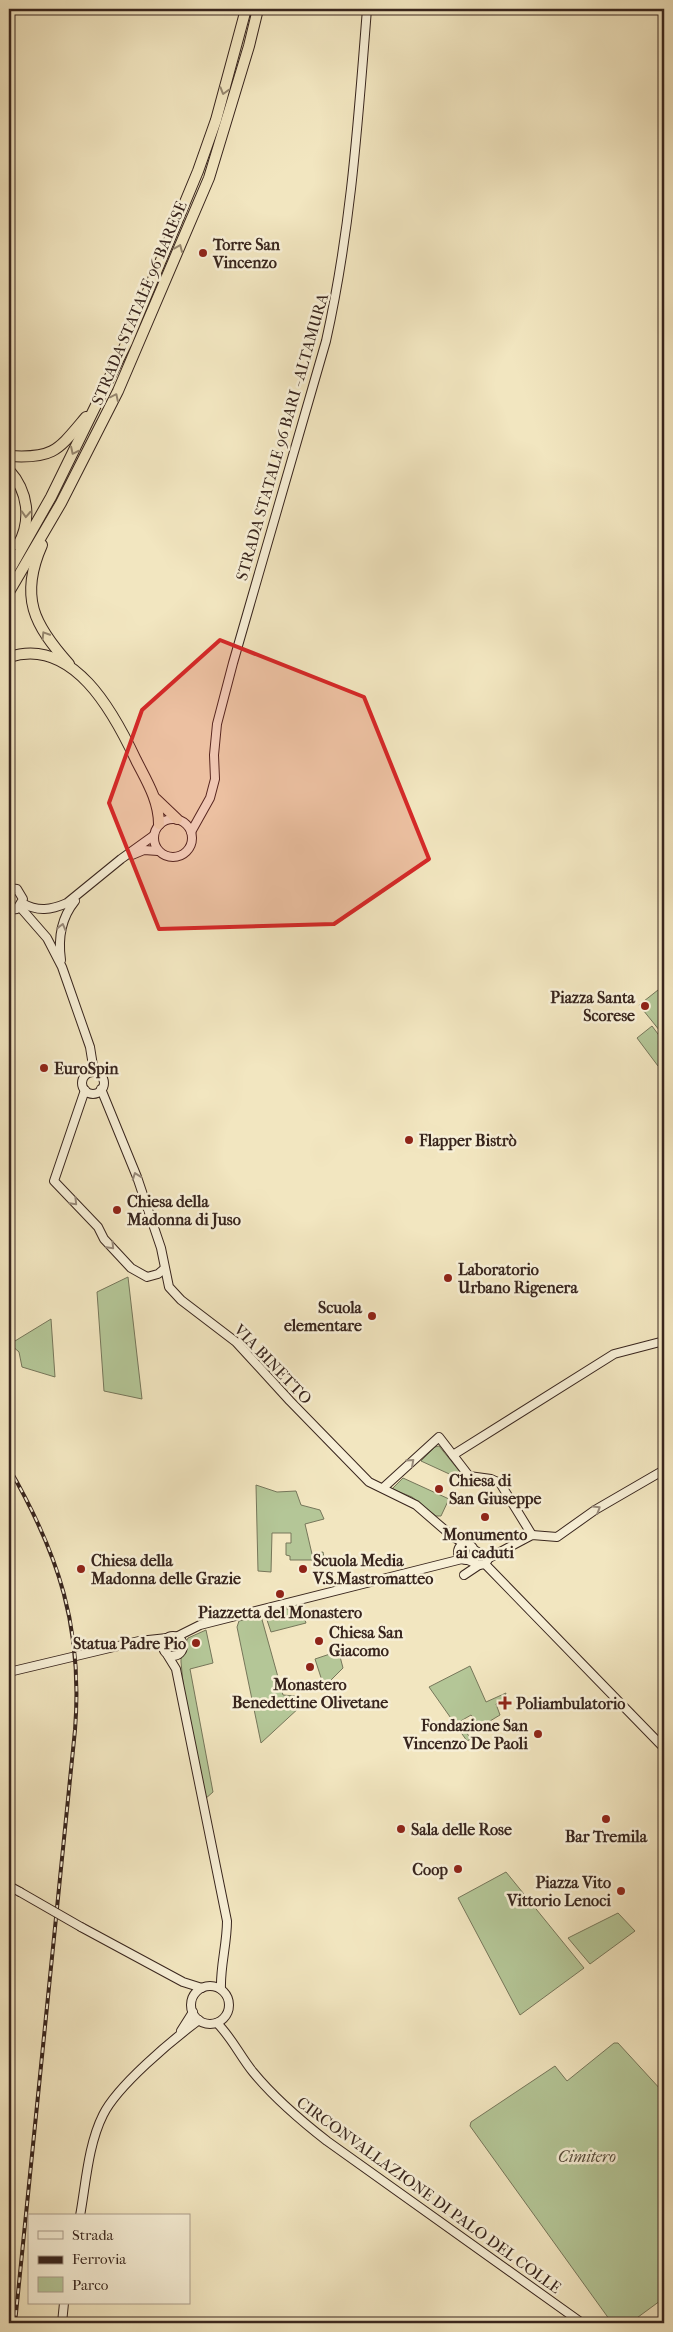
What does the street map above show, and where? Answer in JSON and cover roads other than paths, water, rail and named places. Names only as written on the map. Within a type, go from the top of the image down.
[{"type":"highway","name":"STRADA STATALE 96 BARESE","points":[[9,572],[51,497],[128,342],[198,170],[216,120],[246,9]]},
{"type":"highway","name":"STRADA STATALE 96 BARESE","points":[[9,592],[62,504],[118,391],[209,178],[249,46],[258,9]]},
{"type":"highway","points":[[9,456],[32,458],[51,453],[64,443],[97,403]]},
{"type":"highway","points":[[9,470],[19,484],[27,502],[26,519],[20,541],[9,562]]},
{"type":"highway","points":[[62,504],[40,548],[30,588],[31,603],[36,620],[48,641],[76,672]]},
{"type":"highway","points":[[9,657],[40,654],[76,672],[88,681],[106,702],[121,728],[155,798],[159,824]]},
{"type":"highway","points":[[155,798],[180,820]]},
{"type":"street","name":"STRADA STATALE 96 BARI - ALTAMURA","points":[[200,814],[210,798],[215,779],[214,754],[217,724],[230,672],[326,341],[338,288],[352,192],[366,9]]},
{"type":"street","points":[[9,910],[21,905],[34,909],[57,908],[82,892],[121,859],[153,836],[159,824],[165,820],[180,820],[200,814]]},
{"type":"street","points":[[121,859],[144,850],[158,851],[168,856],[180,856],[189,848],[192,842],[191,832],[200,814]]},
{"type":"street","points":[[180,820],[191,832]]},
{"type":"street","points":[[153,836],[158,851]]},
{"type":"street","points":[[9,888],[20,892],[21,905],[47,938],[62,967],[90,1047],[94,1072]]},
{"type":"street","points":[[62,967],[60,951],[62,925],[67,912],[82,892]]},
{"type":"street","points":[[94,1072],[100,1075],[103,1080],[101,1089],[93,1094],[85,1090],[82,1084],[83,1078],[94,1072]]},
{"type":"street","name":"VIA BINETTO","points":[[101,1089],[115,1119],[152,1222],[165,1264],[164,1269],[169,1286],[181,1300],[236,1342],[369,1482],[416,1505],[453,1537]]},
{"type":"street","points":[[85,1090],[54,1181],[98,1227],[104,1239],[130,1268],[147,1277],[158,1274],[164,1269]]},
{"type":"street","points":[[453,1455],[614,1354],[664,1341]]},
{"type":"street","points":[[383,1488],[439,1437],[469,1476],[491,1479],[500,1483],[532,1535]]},
{"type":"street","points":[[453,1537],[464,1560],[466,1568],[464,1575],[532,1535],[557,1537],[595,1510],[664,1470]]},
{"type":"street","points":[[453,1537],[471,1545],[485,1562],[664,1748]]},
{"type":"street","points":[[450,1562],[458,1550],[466,1544]]},
{"type":"street","points":[[464,1560],[473,1555],[474,1550]]},
{"type":"street","points":[[9,1672],[139,1641],[167,1638],[179,1640],[200,1625],[450,1562],[464,1560],[485,1562]]},
{"type":"street","points":[[167,1638],[163,1643],[163,1649],[176,1670],[227,1921],[227,1942],[220,1975],[221,1990],[229,2001],[226,2016],[230,2036]]},
{"type":"street","points":[[176,1670],[178,1655],[183,1648],[179,1640]]},
{"type":"street","points":[[139,1641],[163,1649]]},
{"type":"street","points":[[168,1656],[178,1655]]},
{"type":"street","points":[[9,1886],[183,1982],[221,1990]]},
{"type":"street","points":[[193,1997],[220,1975]]},
{"type":"street","points":[[178,2035],[193,2012],[193,1997],[183,1982]]},
{"type":"street","points":[[193,2012],[204,2023],[217,2023],[226,2016]]},
{"type":"street","points":[[80,2214],[96,2136],[103,2116],[118,2093],[178,2035],[199,2020]]},
{"type":"street","points":[[217,2023],[230,2036]]},
{"type":"street","name":"CIRCONVALLAZIONE DI PALO DEL COLLE","points":[[230,2036],[252,2070],[293,2114],[327,2141],[582,2323]]},
{"type":"street","points":[[62,2323],[64,2304]]},
{"type":"railway","points":[[9,1468],[42,1531],[64,1593],[71,1625],[77,1693],[75,1730],[15,2323]]},
{"type":"place","name":"Torre San Vincenzo","points":[[203,253]]},
{"type":"place","name":"Piazza Santa Scorese","points":[[645,1006]]},
{"type":"place","name":"EuroSpin","points":[[44,1068]]},
{"type":"place","name":"Flapper Bistrò","points":[[409,1140]]},
{"type":"place","name":"Chiesa della Madonna di Juso","points":[[117,1210]]},
{"type":"place","name":"Laboratorio Urbano Rigenera","points":[[448,1278]]},
{"type":"place","name":"Scuola elementare","points":[[372,1316]]},
{"type":"place","name":"Chiesa di San Giuseppe","points":[[439,1489]]},
{"type":"place","name":"Monumento ai caduti","points":[[485,1517]]},
{"type":"place","name":"Chiesa della Madonna delle Grazie","points":[[81,1569]]},
{"type":"place","name":"Scuola Media V.S.Mastromatteo","points":[[303,1569]]},
{"type":"place","name":"Piazzetta del Monastero","points":[[280,1594]]},
{"type":"place","name":"Chiesa San Giacomo","points":[[319,1641]]},
{"type":"place","name":"Statua Padre Pio","points":[[196,1643]]},
{"type":"place","name":"Monastero Benedettine Olivetane","points":[[310,1667]]},
{"type":"place","name":"Poliambulatorio","points":[[505,1703]]},
{"type":"place","name":"Fondazione San Vincenzo De Paoli","points":[[538,1734]]},
{"type":"place","name":"Bar Tremila","points":[[606,1819]]},
{"type":"place","name":"Sala delle Rose","points":[[401,1829]]},
{"type":"place","name":"Coop","points":[[458,1869]]},
{"type":"place","name":"Piazza Vito Vittorio Lenoci","points":[[621,1891]]},
{"type":"park label","name":"Cimitero","points":[[587,2156]]}]
